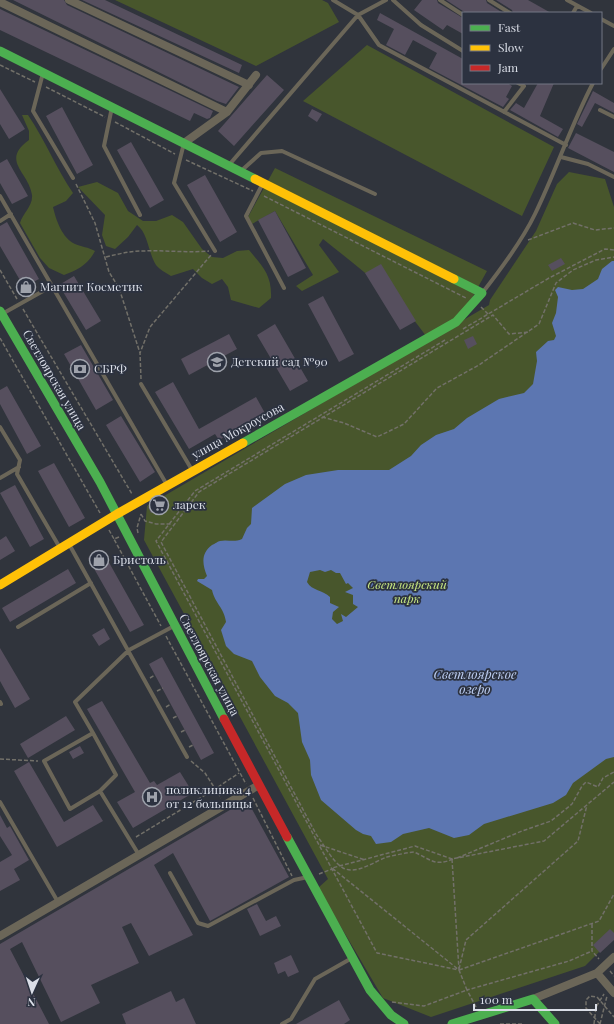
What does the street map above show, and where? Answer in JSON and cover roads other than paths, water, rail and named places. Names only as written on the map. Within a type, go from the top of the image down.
[{"type":"street","points":[[69,0],[249,85]]},
{"type":"street","points":[[0,2],[226,112]]},
{"type":"street","points":[[0,51],[482,293]]},
{"type":"street","points":[[184,143],[226,112],[256,75]]},
{"type":"street","name":"улица Мокроусова","points":[[0,585],[135,503],[456,322],[482,293]]},
{"type":"street","name":"Светлоярская улица","points":[[1,313],[100,482],[259,785],[370,990],[391,1015],[404,1024]]},
{"type":"street","points":[[0,936],[259,785]]},
{"type":"street","points":[[452,1024],[533,999],[597,973],[614,957]]},
{"type":"street","points":[[597,973],[611,992]]},
{"type":"street","points":[[533,999],[554,1024]]},
{"type":"lane","points":[[333,0],[358,15],[379,45],[566,145]]},
{"type":"lane","points":[[228,165],[358,15],[386,0]]},
{"type":"lane","points":[[393,0],[421,26],[462,50]]},
{"type":"lane","points":[[440,0],[462,14]]},
{"type":"lane","points":[[489,0],[508,12]]},
{"type":"lane","points":[[567,0],[588,12]]},
{"type":"lane","points":[[574,12],[577,6]]},
{"type":"lane","points":[[602,20],[614,26]]},
{"type":"lane","points":[[602,67],[614,49]]},
{"type":"lane","points":[[44,73],[33,111],[73,178]]},
{"type":"lane","points":[[482,293],[499,272],[535,216],[566,145],[576,114],[592,84]]},
{"type":"lane","points":[[504,112],[525,85]]},
{"type":"lane","points":[[112,107],[104,146],[140,215]]},
{"type":"lane","points":[[600,110],[614,117]]},
{"type":"lane","points":[[184,143],[174,183],[215,251]]},
{"type":"lane","points":[[240,171],[261,153],[282,151],[375,194]]},
{"type":"lane","points":[[561,157],[588,164],[614,177]]},
{"type":"lane","points":[[263,183],[246,216],[284,288]]},
{"type":"lane","points":[[0,196],[167,485]]},
{"type":"lane","points":[[0,221],[11,214]]},
{"type":"lane","points":[[1,313],[52,286]]},
{"type":"lane","points":[[141,384],[193,471]]},
{"type":"lane","points":[[0,427],[20,460],[17,474],[64,546],[91,583],[187,757]]},
{"type":"lane","points":[[0,478],[18,467]]},
{"type":"lane","points":[[18,627],[91,583]]},
{"type":"lane","points":[[93,733],[44,761],[70,809],[100,791],[116,775],[93,733],[75,702],[129,650],[175,626]]},
{"type":"lane","points":[[100,791],[139,855]]},
{"type":"lane","points":[[0,802],[58,902]]},
{"type":"lane","points":[[170,873],[198,923],[208,926],[294,880],[308,877]]},
{"type":"lane","points":[[282,1024],[291,1019],[315,979],[352,958]]},
{"type":"water","name":"Светлоярское озеро","points":[[614,261],[614,757],[606,759],[573,783],[566,795],[553,803],[484,824],[469,835],[454,838],[429,828],[403,834],[391,842],[376,844],[371,836],[356,830],[321,800],[311,775],[310,760],[302,742],[298,713],[288,703],[275,696],[260,677],[252,661],[234,654],[226,646],[221,630],[226,622],[225,617],[213,595],[212,590],[197,581],[198,579],[204,579],[207,576],[203,563],[204,555],[208,548],[218,541],[236,541],[242,539],[247,528],[251,524],[252,508],[285,484],[306,475],[338,470],[389,470],[411,456],[421,445],[436,435],[454,429],[467,418],[499,399],[524,393],[533,384],[537,361],[536,352],[548,341],[554,340],[556,336],[552,323],[556,313],[558,297],[555,290],[558,287],[572,290],[583,289],[598,279],[602,269]],"holes":[[[320,570],[325,572],[331,570],[336,573],[340,573],[346,584],[348,583],[353,588],[345,592],[353,595],[353,604],[358,607],[346,617],[341,614],[343,621],[337,624],[332,619],[333,612],[339,607],[330,603],[330,597],[312,587],[307,582],[310,572]]]},
{"type":"place","name":"Магнит Косметик","points":[[26,287]]},
{"type":"place","name":"Детский сад №90","points":[[217,362]]},
{"type":"place","name":"СБРФ","points":[[80,369]]},
{"type":"place","name":"ларек","points":[[159,505]]},
{"type":"place","name":"Бристоль","points":[[99,560]]},
{"type":"place","name":"поликлиника 4 от 12 больницы","points":[[152,797]]},
{"type":"park label","name":"Светлоярский парк","points":[[407,592]]}]
